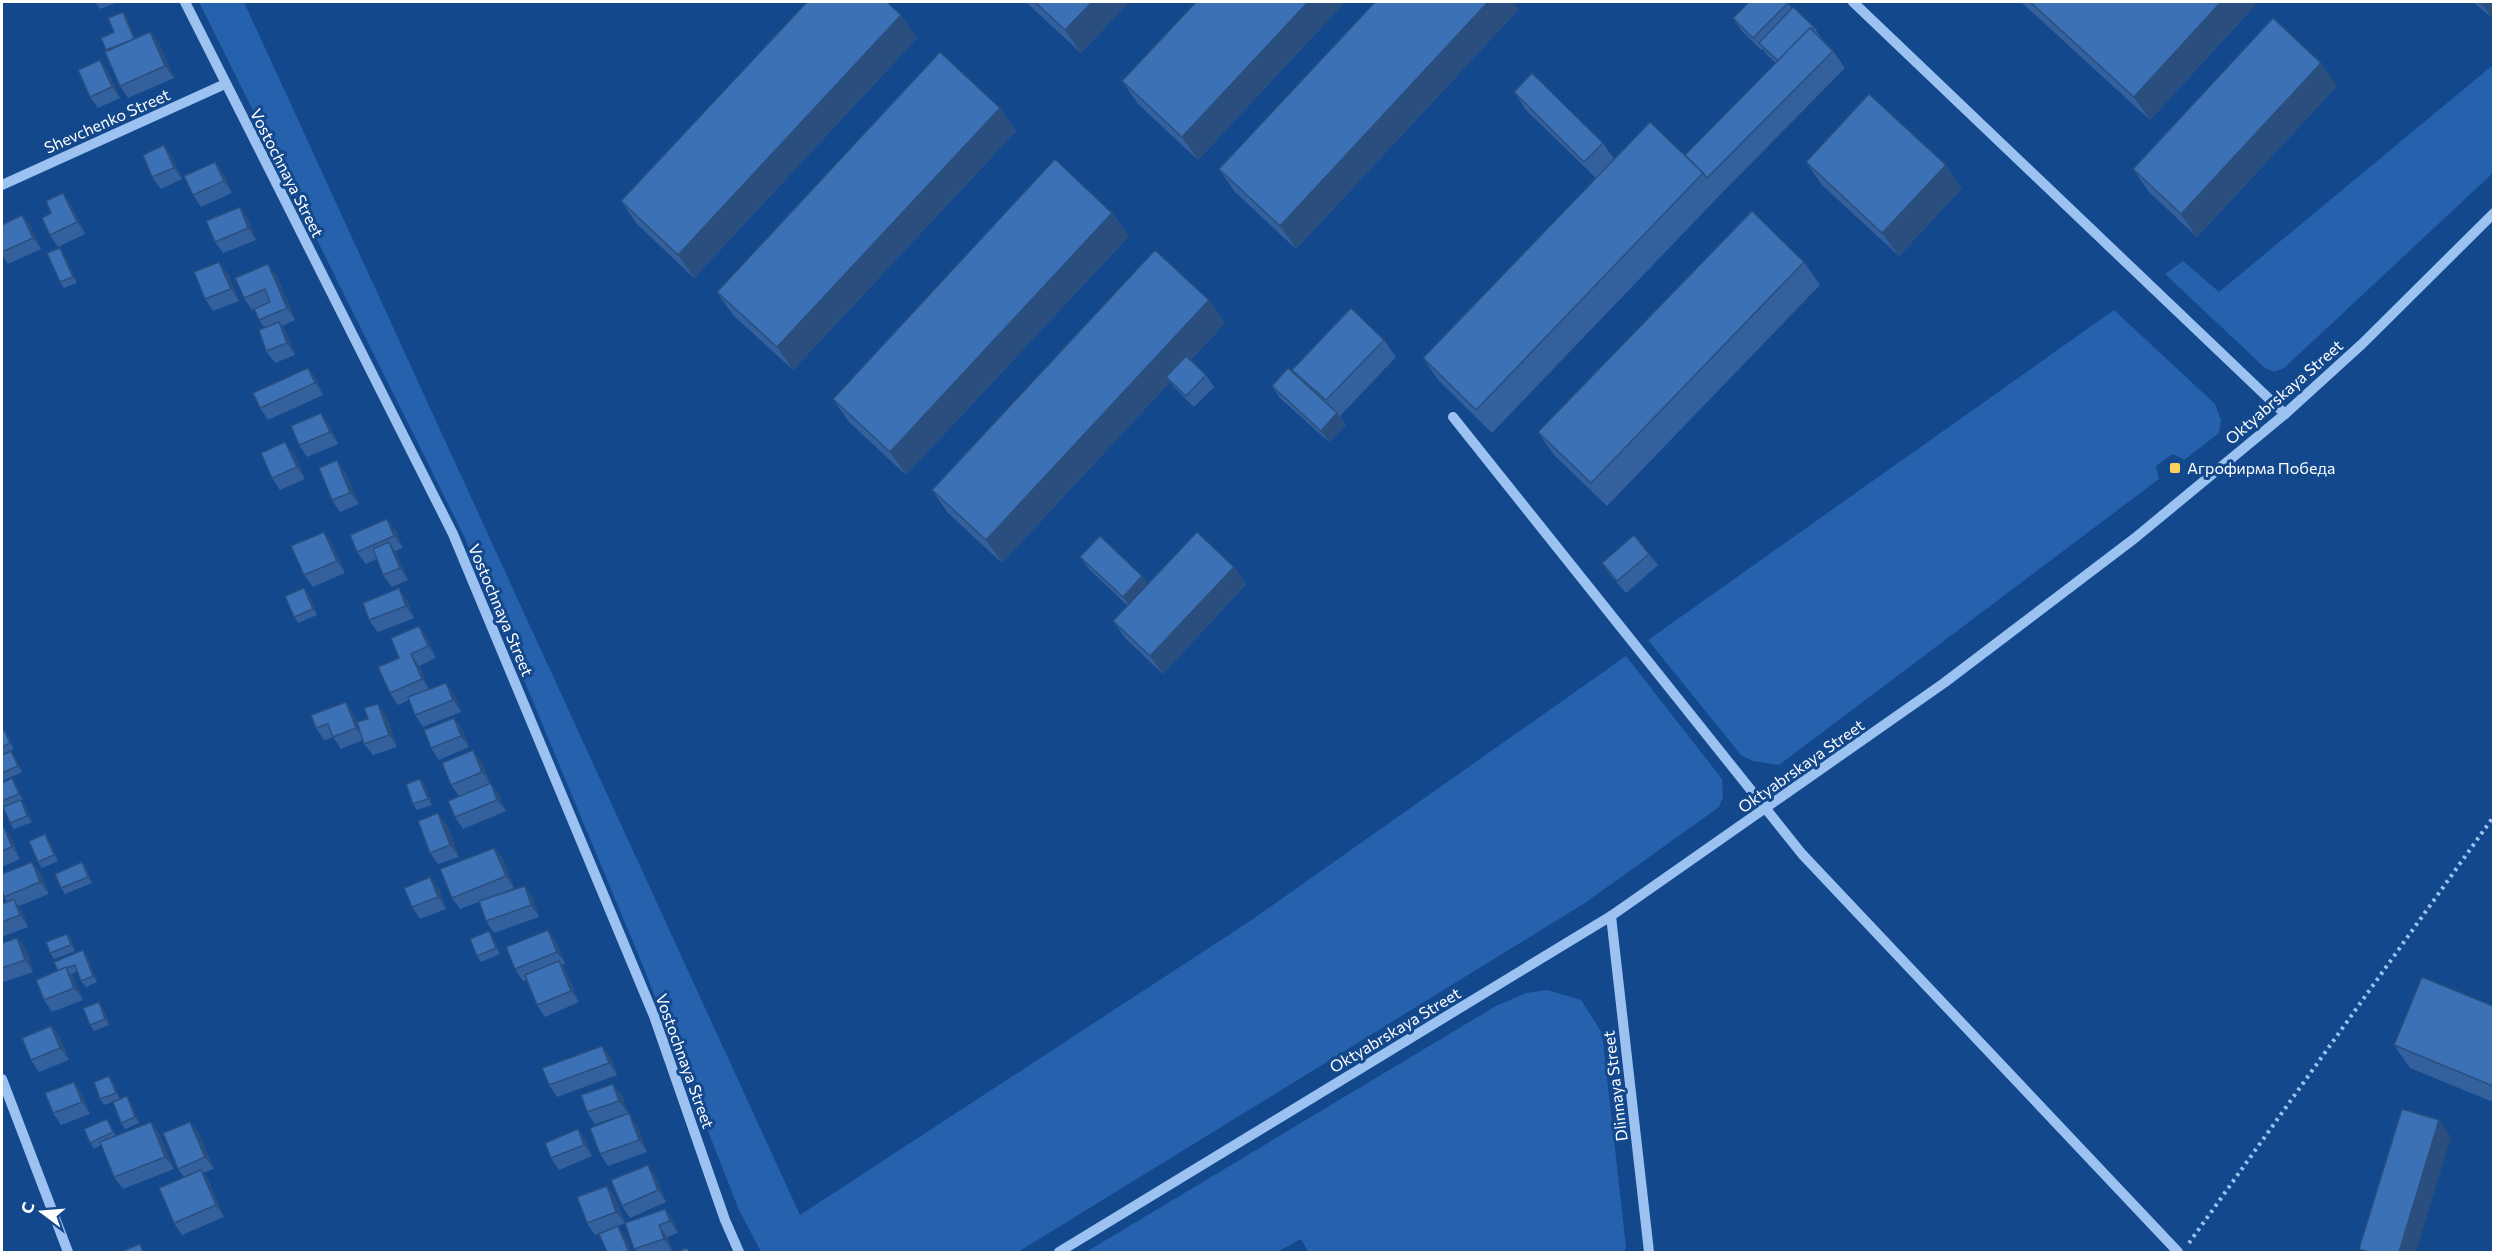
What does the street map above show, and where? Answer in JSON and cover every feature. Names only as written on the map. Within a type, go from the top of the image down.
[{"type":"street","name":"Vostochnaya Street","points":[[185,2],[453,534],[654,1016],[721,1209],[739,1252]]},
{"type":"street","points":[[1853,2],[2285,414]]},
{"type":"street","name":"Shevchenko Street","points":[[2,185],[225,84]]},
{"type":"street","name":"Oktyabrskaya Street","points":[[1059,1252],[1611,916],[1944,683],[2117,552],[2285,414],[2362,344],[2493,213]]},
{"type":"street","points":[[1452,417],[1768,808],[1802,854],[2180,1252]]},
{"type":"street","name":"Dlinnaya Street","points":[[1611,916],[1649,1252]]},
{"type":"street","points":[[2,1079],[68,1252]]},
{"type":"path","points":[[2180,1252],[2493,816]]},
{"type":"shaded area","points":[[199,2],[244,2],[800,1215],[1250,921],[1626,656],[1722,779],[1723,797],[1719,807],[1585,903],[1018,1252],[761,1252],[739,1210],[643,966],[464,536]]},
{"type":"shaded area","points":[[2493,65],[2493,173],[2284,368],[2274,372],[2265,368],[2165,274],[2183,261],[2219,292]]},
{"type":"shaded area","points":[[2114,310],[2215,404],[2221,420],[2219,433],[2184,460],[2173,454],[2156,466],[2159,479],[1779,765],[1753,761],[1741,755],[1648,640]]},
{"type":"shaded area","points":[[1547,990],[1581,1000],[1602,1033],[1626,1247],[1624,1252],[1308,1252],[1301,1239],[1277,1252],[1086,1252],[1496,1006],[1526,993]]},
{"type":"building","points":[[807,2],[887,2],[901,15],[678,255],[621,201]]},
{"type":"building","points":[[1035,2],[1092,2],[1065,30]]},
{"type":"building","points":[[1196,2],[1308,2],[1182,137],[1122,81]]},
{"type":"building","points":[[1375,2],[1488,2],[1280,226],[1219,169]]},
{"type":"building","points":[[1749,2],[1788,3],[1753,38],[1733,18]]},
{"type":"building","points":[[2030,2],[2221,2],[2134,97]]},
{"type":"building","points":[[1793,7],[1814,27],[1810,28],[1778,61],[1759,43]]},
{"type":"building","points":[[123,12],[134,39],[106,50],[101,38],[114,32],[108,18]]},
{"type":"building","points":[[2273,18],[2321,63],[2181,214],[2133,169]]},
{"type":"building","points":[[1810,28],[1833,51],[1707,178],[1685,155]]},
{"type":"building","points":[[150,32],[165,66],[120,86],[105,52]]},
{"type":"building","points":[[940,52],[1000,108],[777,347],[717,292]]},
{"type":"building","points":[[100,60],[112,87],[90,97],[78,70]]},
{"type":"building","points":[[1532,73],[1603,143],[1584,162],[1514,92]]},
{"type":"building","points":[[1869,94],[1946,165],[1882,233],[1806,162]]},
{"type":"building","points":[[1650,122],[1703,173],[1476,410],[1423,358]]},
{"type":"building","points":[[164,145],[174,168],[152,177],[143,155]]},
{"type":"building","points":[[1055,159],[1112,213],[890,452],[833,399]]},
{"type":"building","points":[[215,162],[224,181],[193,195],[184,176]]},
{"type":"building","points":[[63,193],[77,222],[50,235],[42,218],[51,213],[46,201]]},
{"type":"building","points":[[240,207],[248,228],[215,242],[206,221]]},
{"type":"building","points":[[1752,211],[1804,262],[1591,483],[1538,432]]},
{"type":"building","points":[[22,215],[33,238],[2,252],[2,225]]},
{"type":"building","points":[[60,248],[73,277],[60,282],[47,253]]},
{"type":"building","points":[[1155,250],[1209,300],[986,540],[932,490]]},
{"type":"building","points":[[219,262],[231,289],[205,299],[194,272]]},
{"type":"building","points":[[268,264],[287,308],[259,320],[254,309],[270,302],[265,289],[244,298],[235,278]]},
{"type":"building","points":[[1351,308],[1384,340],[1326,400],[1292,370]]},
{"type":"building","points":[[279,322],[287,343],[266,351],[259,330]]},
{"type":"building","points":[[1186,356],[1206,375],[1186,396],[1166,377]]},
{"type":"building","points":[[308,368],[315,383],[260,408],[253,393]]},
{"type":"building","points":[[1288,368],[1337,413],[1321,431],[1272,386]]},
{"type":"building","points":[[321,413],[330,432],[299,445],[291,426]]},
{"type":"building","points":[[285,442],[297,467],[272,478],[261,453]]},
{"type":"building","points":[[337,460],[350,493],[332,500],[319,468]]},
{"type":"building","points":[[387,519],[394,536],[357,552],[350,535]]},
{"type":"building","points":[[324,532],[337,561],[304,575],[291,546]]},
{"type":"building","points":[[1197,532],[1234,567],[1150,656],[1113,621]]},
{"type":"building","points":[[1634,535],[1649,554],[1617,581],[1602,563]]},
{"type":"building","points":[[1100,536],[1142,576],[1123,597],[1080,557]]},
{"type":"building","points":[[389,542],[400,568],[383,575],[373,549]]},
{"type":"building","points":[[304,588],[313,609],[294,617],[285,596]]},
{"type":"building","points":[[399,588],[406,606],[369,620],[363,603]]},
{"type":"building","points":[[419,626],[428,646],[411,654],[422,679],[390,693],[378,667],[399,658],[391,638]]},
{"type":"building","points":[[446,683],[453,700],[415,715],[408,697]]},
{"type":"building","points":[[346,702],[356,728],[333,737],[328,724],[316,728],[311,715]]},
{"type":"building","points":[[378,704],[389,735],[364,744],[357,722],[368,719],[364,708]]},
{"type":"building","points":[[454,718],[461,736],[431,748],[424,730]]},
{"type":"building","points":[[4,730],[10,743],[2,747],[2,731]]},
{"type":"building","points":[[473,750],[482,772],[451,785],[442,763]]},
{"type":"building","points":[[11,751],[18,766],[2,773],[2,755]]},
{"type":"building","points":[[12,778],[19,794],[2,801],[2,783]]},
{"type":"building","points":[[420,779],[428,799],[413,804],[406,784]]},
{"type":"building","points":[[491,783],[497,800],[455,817],[448,801]]},
{"type":"building","points":[[21,800],[27,816],[10,823],[3,807]]},
{"type":"building","points":[[438,813],[450,845],[430,853],[418,821]]},
{"type":"building","points":[[4,827],[12,847],[2,851],[2,828]]},
{"type":"building","points":[[45,834],[54,855],[38,862],[29,841]]},
{"type":"building","points":[[494,848],[506,876],[452,898],[440,869]]},
{"type":"building","points":[[32,862],[40,882],[4,897],[2,874]]},
{"type":"building","points":[[82,862],[88,877],[61,888],[55,874]]},
{"type":"building","points":[[430,877],[438,897],[412,907],[404,888]]},
{"type":"building","points":[[525,886],[531,905],[486,921],[479,901]]},
{"type":"building","points":[[14,899],[20,915],[2,922],[2,904]]},
{"type":"building","points":[[548,930],[557,952],[515,969],[506,947]]},
{"type":"building","points":[[489,931],[496,948],[477,956],[470,939]]},
{"type":"building","points":[[67,934],[71,945],[50,953],[46,942]]},
{"type":"building","points":[[17,938],[25,960],[2,968],[2,943]]},
{"type":"building","points":[[83,950],[93,976],[81,981],[75,965],[58,971],[54,962]]},
{"type":"building","points":[[559,961],[571,991],[537,1005],[525,975]]},
{"type":"building","points":[[66,967],[74,988],[44,1000],[36,980]]},
{"type":"building","points":[[2422,977],[2493,1006],[2493,1086],[2394,1045]]},
{"type":"building","points":[[99,1002],[105,1019],[90,1025],[83,1008]]},
{"type":"building","points":[[51,1026],[60,1048],[31,1060],[22,1038]]},
{"type":"building","points":[[602,1046],[609,1063],[549,1085],[542,1068]]},
{"type":"building","points":[[109,1076],[116,1093],[100,1099],[94,1082]]},
{"type":"building","points":[[74,1082],[82,1102],[53,1113],[45,1093]]},
{"type":"building","points":[[613,1084],[619,1101],[587,1112],[581,1095]]},
{"type":"building","points":[[127,1096],[135,1117],[121,1123],[113,1102]]},
{"type":"building","points":[[2402,1109],[2439,1120],[2399,1252],[2369,1252],[2359,1249]]},
{"type":"building","points":[[629,1113],[639,1140],[600,1154],[590,1128]]},
{"type":"building","points":[[107,1119],[113,1132],[90,1143],[84,1129]]},
{"type":"building","points":[[151,1122],[165,1157],[114,1177],[100,1142]]},
{"type":"building","points":[[190,1122],[205,1157],[178,1169],[163,1133]]},
{"type":"building","points":[[578,1129],[584,1145],[551,1158],[545,1143]]},
{"type":"building","points":[[648,1165],[658,1190],[622,1206],[611,1180]]},
{"type":"building","points":[[201,1170],[216,1205],[174,1223],[159,1188]]},
{"type":"building","points":[[607,1186],[616,1212],[587,1223],[577,1197]]},
{"type":"building","points":[[665,1209],[670,1221],[659,1225],[664,1239],[634,1249],[625,1223]]},
{"type":"building","points":[[618,1226],[629,1252],[607,1252],[599,1234]]},
{"type":"building","points":[[140,1244],[143,1252],[120,1252]]},
{"type":"building","points":[[687,1248],[689,1252],[676,1252]]},
{"type":"place","name":"Агрофирма Победа","points":[[2175,468]]}]
